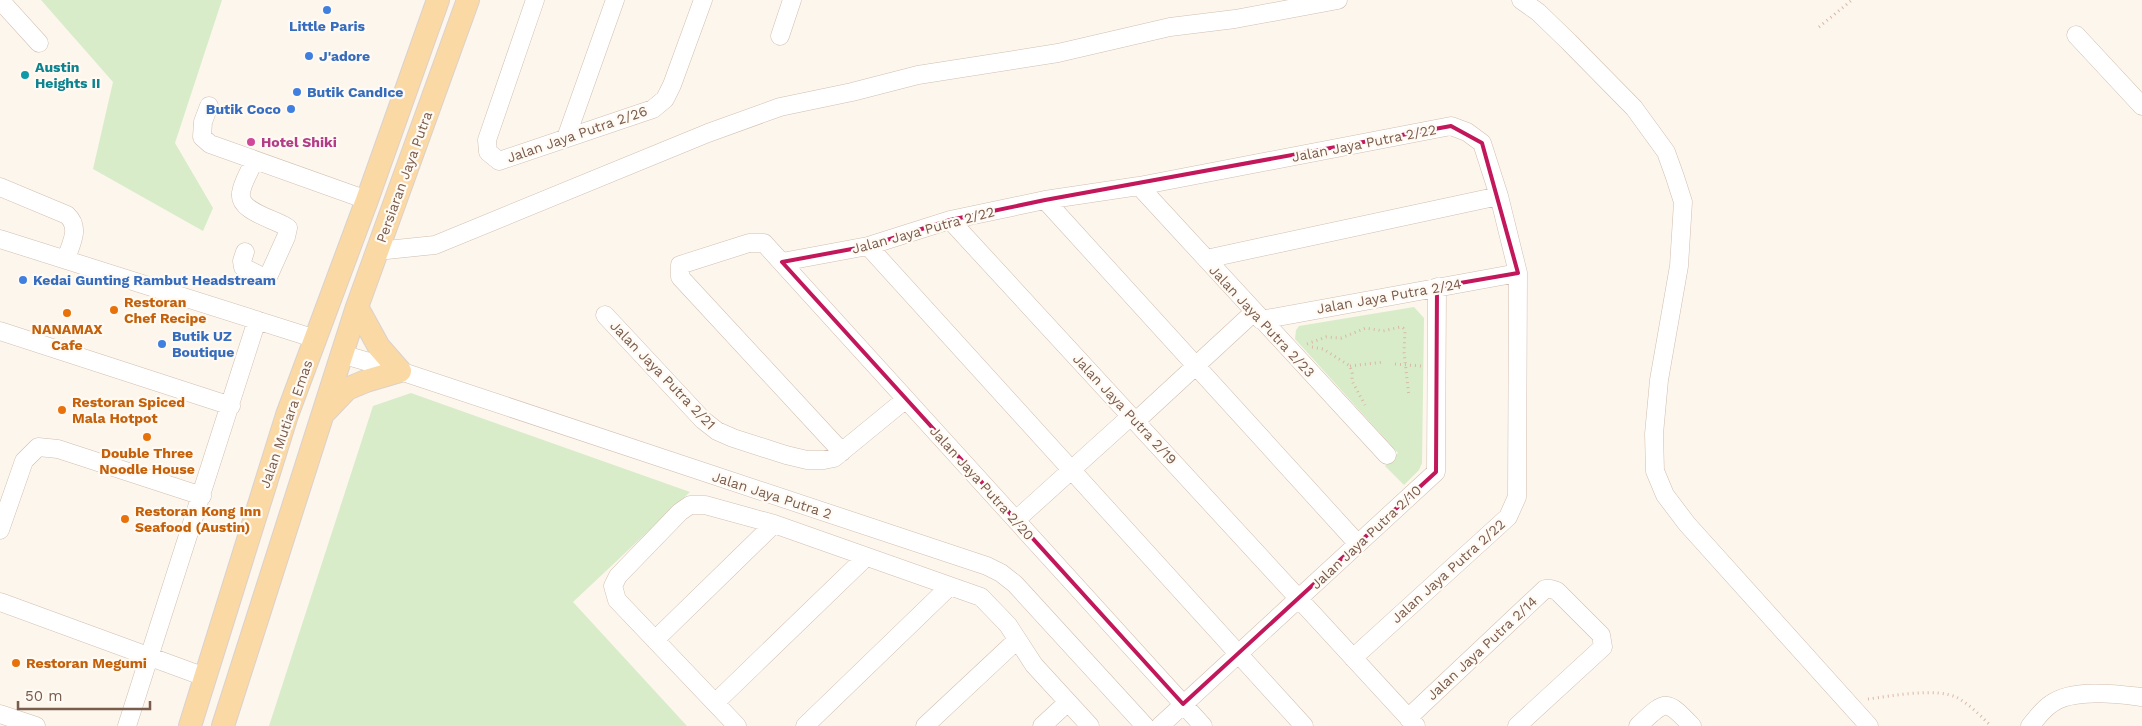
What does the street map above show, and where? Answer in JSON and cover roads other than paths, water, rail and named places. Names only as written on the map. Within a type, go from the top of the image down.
[{"type":"main road","name":"Persiaran Jaya Putra","points":[[332,296],[438,0]]},
{"type":"main road","name":"Persiaran Jaya Putra","points":[[341,354],[468,0]]},
{"type":"main road","name":"Jalan Mutiara Emas","points":[[190,726],[287,415],[332,296]]},
{"type":"main road","points":[[332,296],[330,339],[341,354]]},
{"type":"main road","points":[[322,416],[347,389],[400,371],[379,347],[357,307]]},
{"type":"main road","points":[[287,415],[301,402],[322,366],[341,354]]},
{"type":"main road","points":[[223,726],[341,354]]},
{"type":"street","points":[[0,0],[39,42]]},
{"type":"street","name":"Jalan Jaya Putra 2/26","points":[[536,0],[487,140],[488,152],[499,161],[653,109],[665,99],[703,0]]},
{"type":"street","points":[[566,138],[615,0]]},
{"type":"street","points":[[780,36],[792,0]]},
{"type":"street","points":[[377,251],[435,245],[708,133],[780,107],[852,92],[918,75],[1058,53],[1170,27],[1235,20],[1338,0]]},
{"type":"street","points":[[1521,0],[1538,12],[1634,108],[1666,152],[1683,202],[1679,266],[1659,380],[1654,434],[1655,471],[1665,495],[1686,524],[1869,726]]},
{"type":"street","points":[[2076,35],[2142,106]]},
{"type":"street","points":[[209,106],[203,122],[202,136],[210,144],[367,200]]},
{"type":"street","name":"Jalan Jaya Putra 2/22","points":[[782,262],[868,246],[950,220],[1045,200],[1139,186],[1451,126],[1467,132],[1482,143],[1499,196],[1518,273],[1517,497],[1508,517],[1352,658]]},
{"type":"street","points":[[246,252],[242,261],[243,267],[261,276],[268,277],[286,237],[288,228],[280,222],[247,209],[241,202],[240,194],[254,161]]},
{"type":"street","name":"Jalan Jaya Putra 2/23","points":[[1139,186],[1387,455]]},
{"type":"street","points":[[0,187],[67,215],[72,220],[75,224],[75,232],[66,259]]},
{"type":"street","points":[[1206,259],[1499,196]]},
{"type":"street","points":[[1045,200],[1358,544]]},
{"type":"street","name":"Jalan Jaya Putra 2/19","points":[[950,220],[1412,722]]},
{"type":"street","points":[[0,239],[316,339]]},
{"type":"street","name":"Jalan Jaya Putra 2/20","points":[[842,452],[680,277],[680,265],[749,243],[764,243],[1203,726]]},
{"type":"street","points":[[868,246],[1304,726]]},
{"type":"street","name":"Jalan Jaya Putra 2/24","points":[[1258,316],[1518,273]]},
{"type":"street","name":"Jalan Jaya Putra 2/10","points":[[1160,726],[1436,472],[1437,287]]},
{"type":"street","name":"Jalan Jaya Putra 2/21","points":[[605,315],[703,420],[717,431],[786,455],[807,460],[834,458],[906,399]]},
{"type":"street","points":[[1016,520],[1196,366],[1258,316]]},
{"type":"street","points":[[127,726],[257,320]]},
{"type":"street","points":[[0,331],[231,406]]},
{"type":"street","name":"Jalan Jaya Putra 2","points":[[341,354],[400,371],[987,566],[1001,573],[1015,584],[1145,726]]},
{"type":"street","points":[[0,530],[24,462],[38,447],[58,449],[202,496]]},
{"type":"street","points":[[737,726],[617,600],[613,586],[618,576],[680,512],[690,505],[705,505],[774,524],[981,597],[1008,626],[1034,665],[1090,726]]},
{"type":"street","points":[[655,640],[774,524]]},
{"type":"street","points":[[715,703],[866,557]]},
{"type":"street","points":[[805,726],[950,586]]},
{"type":"street","name":"Jalan Jaya Putra 2/14","points":[[1412,722],[1545,589],[1551,588],[1558,592],[1601,636],[1603,647],[1517,726]]},
{"type":"street","points":[[0,602],[206,677]]},
{"type":"street","points":[[925,726],[1017,640]]},
{"type":"street","points":[[2030,726],[2041,711],[2053,702],[2069,697],[2104,692],[2142,697]]},
{"type":"street","points":[[1042,726],[1068,702]]},
{"type":"street","points":[[1638,726],[1660,706],[1666,704],[1673,707],[1692,726]]},
{"type":"street","points":[[0,714],[24,724]]},
{"type":"place","name":"Little Paris","points":[[327,10]]},
{"type":"place","name":"J'adore","points":[[309,56]]},
{"type":"place","name":"Austin Heights II","points":[[25,75]]},
{"type":"place","name":"Butik CandIce","points":[[297,92]]},
{"type":"place","name":"Butik Coco","points":[[291,109]]},
{"type":"place","name":"Hotel Shiki","points":[[251,142]]},
{"type":"place","name":"Kedai Gunting Rambut Headstream","points":[[23,280]]},
{"type":"place","name":"Restoran Chef Recipe","points":[[114,310]]},
{"type":"place","name":"NANAMAX Cafe","points":[[67,313]]},
{"type":"place","name":"Butik UZ Boutique","points":[[162,344]]},
{"type":"place","name":"Restoran Spiced Mala Hotpot","points":[[62,410]]},
{"type":"place","name":"Double Three Noodle House","points":[[147,437]]},
{"type":"place","name":"Restoran Kong Inn Seafood (Austin)","points":[[125,519]]},
{"type":"place","name":"Restoran Megumi","points":[[16,663]]}]
